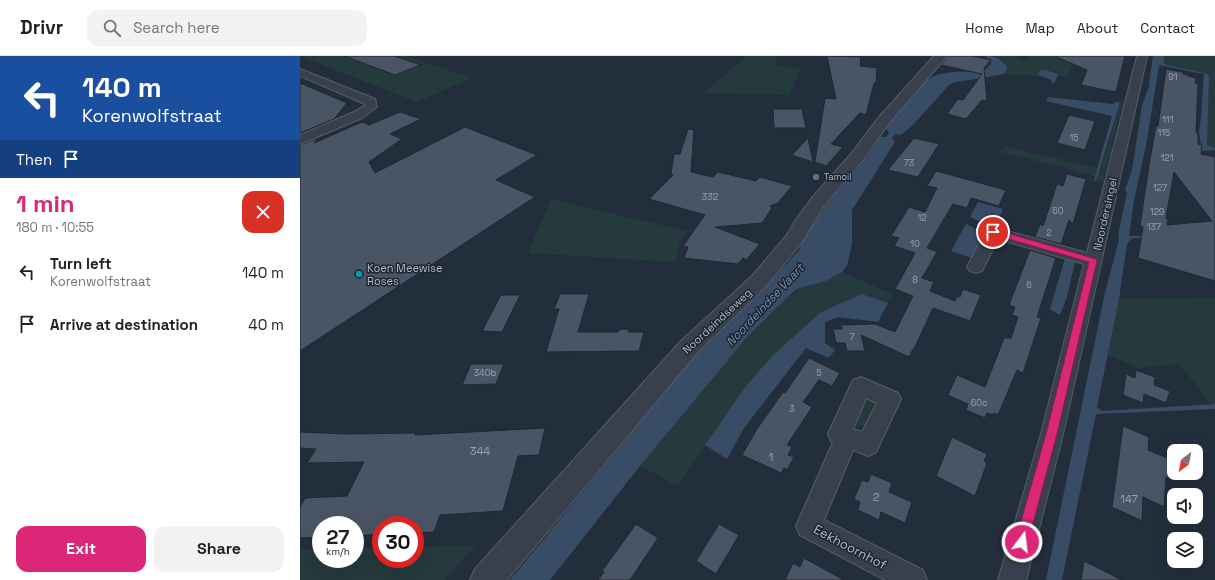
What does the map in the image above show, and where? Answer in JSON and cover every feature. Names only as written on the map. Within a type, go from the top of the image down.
[{"type":"street","name":"Noordeindseweg","points":[[486,580],[689,346],[759,281],[795,238],[816,203],[857,157],[884,120],[941,56]]},
{"type":"street","name":"Noordersingel","points":[[1012,580],[1052,434],[1142,56]]},
{"type":"street","points":[[300,72],[371,102],[371,106],[358,115],[300,140]]},
{"type":"street","points":[[976,267],[993,232],[1093,261]]},
{"type":"street","name":"Eekhoornhof","points":[[847,437],[809,526],[912,580]]},
{"type":"green space","points":[[300,56],[406,56],[472,78],[417,102]]},
{"type":"green space","points":[[747,56],[777,56],[774,65],[800,69],[790,95],[703,93]]},
{"type":"green space","points":[[997,56],[1015,56],[1022,60],[1029,59],[1026,56],[1058,56],[1075,59],[1068,77],[1058,75],[1059,74],[1053,71],[1039,71],[1039,76],[1005,74],[1007,67]]},
{"type":"green space","points":[[1164,56],[1215,56],[1215,148],[1204,148],[1208,74],[1163,64]]},
{"type":"green space","points":[[1120,102],[1123,103],[1111,147],[1116,154],[1110,155],[1104,176],[1104,182],[1095,181],[1106,152]]},
{"type":"green space","points":[[1005,146],[1097,168],[1095,176],[1001,152]]},
{"type":"green space","points":[[551,199],[687,231],[680,242],[675,262],[528,253]]},
{"type":"green space","points":[[842,272],[894,295],[888,303],[862,294],[821,312],[773,355],[746,386],[678,486],[640,466],[748,336],[784,300],[800,288],[826,281]]},
{"type":"green space","points":[[1215,298],[1215,404],[1211,405],[1180,364],[1139,368],[1107,355],[1119,299]]},
{"type":"green space","points":[[871,400],[876,405],[869,424],[857,427],[855,425],[863,401]]},
{"type":"green space","points":[[476,545],[444,580],[300,580],[300,549],[312,549],[312,568],[364,568],[364,548],[372,547],[372,568],[424,568],[424,547]]},
{"type":"water","name":"Noordeindse Vaart","points":[[985,56],[993,56],[1002,61],[1007,67],[1005,74],[956,82],[949,85],[912,126],[901,135],[895,134],[892,138],[895,142],[852,210],[852,244],[847,266],[842,272],[826,281],[795,290],[748,336],[640,466],[550,580],[510,580],[704,345],[760,293],[799,250],[806,234],[824,208],[867,157],[880,137],[886,137],[889,133],[886,128],[924,83],[930,78],[945,73],[984,71],[991,64],[991,61]]},
{"type":"water","points":[[1153,56],[1164,56],[1164,64],[1208,74],[1207,145],[1215,148],[1215,150],[1201,151],[1202,145],[1199,132],[1204,74],[1159,65],[1146,146],[1134,200],[1129,236],[1179,235],[1177,238],[1132,238],[1127,244],[1119,299],[1097,407],[1102,411],[1215,404],[1215,409],[1096,414],[1062,580],[1046,580],[1104,297],[1119,239],[1118,235],[1127,193],[1125,190],[1132,170],[1142,106],[1150,85],[1149,83]]},
{"type":"water","points":[[1045,70],[1059,74],[1054,83],[1051,83],[1052,80],[1038,75],[1039,71]]},
{"type":"water","points":[[1048,97],[1113,104],[1120,102],[1096,181],[1094,180],[1112,116],[1046,101]]},
{"type":"water","points":[[978,202],[1003,209],[995,228],[970,217]]},
{"type":"water","points":[[966,224],[984,233],[972,258],[951,251]]},
{"type":"water","points":[[1066,255],[1076,258],[1067,297],[1060,315],[1050,309]]},
{"type":"water","points":[[862,294],[888,303],[878,322],[838,317],[825,322],[825,343],[835,350],[829,358],[806,348],[744,428],[727,459],[705,445],[746,386],[773,355],[821,312]]},
{"type":"building","points":[[344,56],[394,56],[421,65],[395,75]]},
{"type":"building","points":[[827,56],[861,57],[860,66],[877,68],[876,83],[874,83],[866,115],[860,113],[831,144],[843,147],[826,166],[815,162],[825,98],[836,99]]},
{"type":"building","points":[[948,56],[973,56],[991,60],[984,68],[987,101],[982,100],[966,119],[947,114],[958,99],[963,100],[982,74],[941,65]]},
{"type":"building","points":[[1054,56],[1125,56],[1116,92],[1081,85],[1087,70]]},
{"type":"building","points":[[1166,69],[1183,72],[1183,74],[1196,78],[1195,83],[1198,84],[1196,132],[1198,133],[1198,144],[1202,145],[1201,154],[1215,157],[1215,281],[1138,258],[1143,227],[1140,226],[1149,165],[1156,126],[1158,126]],"holes":[[[1174,172],[1212,221],[1167,225],[1168,219],[1166,218]]]},
{"type":"building","points":[[300,83],[347,103],[334,119],[300,133]]},
{"type":"building","points":[[773,109],[802,109],[806,128],[774,128]]},
{"type":"building","name":"Koen Meewise Roses","points":[[400,112],[421,119],[390,134],[402,139],[369,162],[375,173],[465,127],[537,155],[496,180],[535,197],[300,351],[300,145],[318,138],[314,143],[362,122],[369,125]]},
{"type":"building","points":[[1069,115],[1095,121],[1085,150],[1057,143]]},
{"type":"building","points":[[688,129],[694,130],[691,172],[713,177],[718,172],[756,181],[760,177],[792,186],[778,203],[770,206],[772,208],[762,223],[715,227],[760,244],[746,260],[743,258],[738,264],[684,258],[688,247],[683,246],[705,215],[649,199],[673,175],[671,174],[674,154],[680,154]]},
{"type":"building","points":[[808,138],[813,162],[792,155]]},
{"type":"building","points":[[914,138],[939,144],[918,177],[888,170]]},
{"type":"building","points":[[936,171],[1006,190],[999,206],[971,198],[967,208],[953,204],[927,248],[937,252],[922,278],[934,282],[930,291],[955,301],[957,296],[960,297],[963,289],[981,295],[970,321],[933,308],[909,357],[861,335],[865,351],[847,351],[845,343],[836,343],[833,329],[842,329],[842,327],[838,325],[875,324],[895,332],[913,296],[895,289],[915,253],[894,246],[899,238],[891,236],[909,207],[925,212],[937,188],[927,186]]},
{"type":"building","points":[[1067,174],[1086,179],[1073,224],[1069,220],[1061,244],[1035,237],[1040,224],[1043,226],[1057,184],[1063,186]]},
{"type":"building","points":[[1030,250],[1056,258],[1037,317],[1041,318],[1023,373],[1017,370],[998,415],[994,413],[993,415],[987,413],[985,418],[966,410],[968,404],[948,395],[957,375],[985,387],[1004,338],[1011,338],[1018,317],[1012,315],[1015,307],[1009,305]]},
{"type":"building","points":[[560,294],[589,294],[578,332],[618,332],[621,329],[627,329],[629,332],[644,332],[639,351],[546,352],[559,309],[554,309]]},
{"type":"building","points":[[501,295],[520,295],[502,332],[482,331]]},
{"type":"building","points":[[809,358],[840,373],[832,386],[819,380],[803,402],[812,407],[787,445],[792,447],[788,455],[794,457],[787,470],[784,468],[781,473],[742,455],[757,429],[783,392],[785,393]]},
{"type":"building","points":[[471,364],[504,364],[496,384],[462,385]]},
{"type":"building","points":[[1136,370],[1155,377],[1154,385],[1170,391],[1166,403],[1144,394],[1143,403],[1123,395],[1126,374],[1135,378]]},
{"type":"building","points":[[1123,426],[1149,437],[1148,450],[1167,458],[1164,507],[1143,497],[1142,521],[1112,507]]},
{"type":"building","points":[[545,428],[539,455],[518,456],[503,511],[440,515],[434,532],[424,533],[424,516],[372,516],[372,535],[364,535],[364,516],[312,516],[312,537],[300,538],[300,507],[305,498],[347,496],[364,462],[307,463],[316,449],[300,448],[300,432],[348,434],[416,433],[415,435]]},
{"type":"building","points":[[952,437],[987,454],[984,461],[987,463],[975,496],[936,476]]},
{"type":"building","points":[[871,474],[892,483],[889,492],[912,502],[905,523],[881,512],[879,520],[858,510],[860,502],[854,499],[862,480],[868,482]]},
{"type":"building","points":[[636,524],[658,538],[630,580],[598,580],[604,572],[602,571]]},
{"type":"building","points":[[719,524],[739,535],[716,574],[696,561]]},
{"type":"building","points":[[804,558],[844,580],[785,580],[793,563],[800,567]]},
{"type":"building","points":[[1084,561],[1122,580],[1081,580]]},
{"type":"place","name":"Tamoil","points":[[816,177]]},
{"type":"place","name":"Koen Meewise Roses","points":[[359,274]]},
{"type":"route","points":[[993,232],[1093,261],[1052,434],[1022,542]]}]
